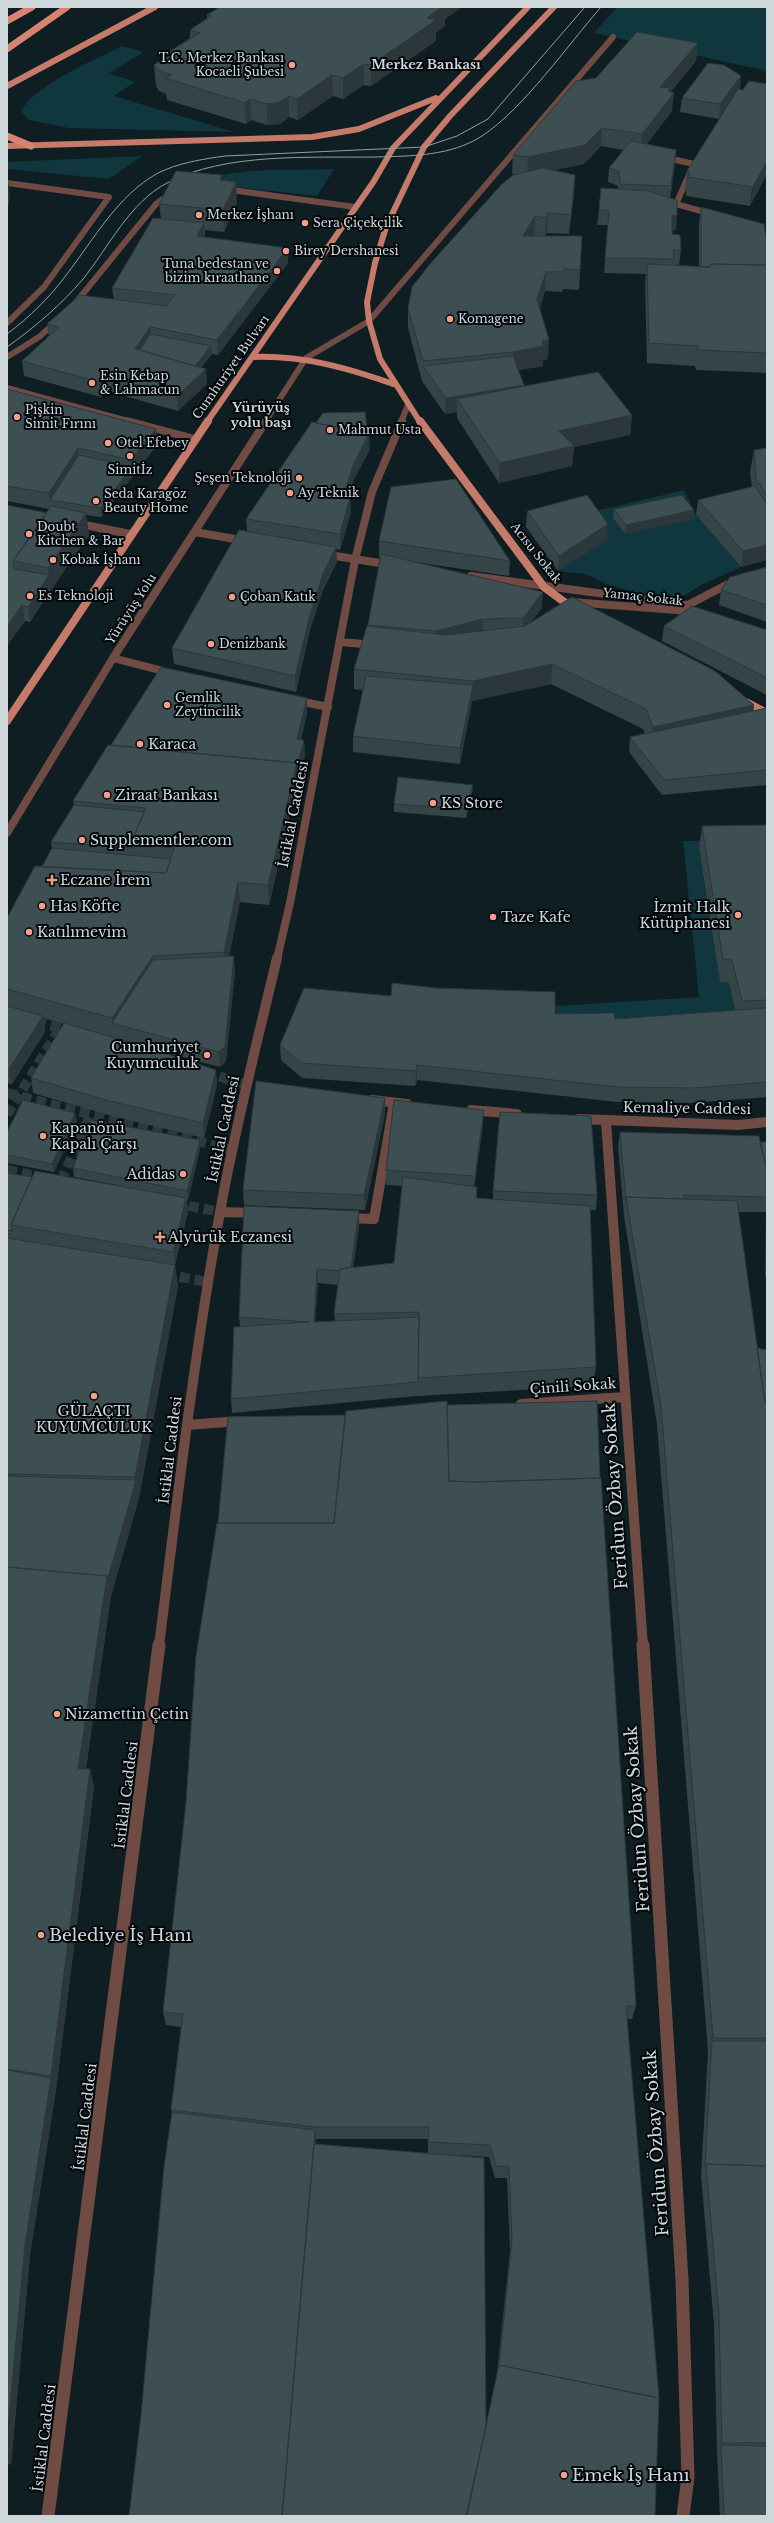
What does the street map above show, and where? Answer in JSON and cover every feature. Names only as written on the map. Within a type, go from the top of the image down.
[{"type":"highway","points":[[7,21],[32,7]]},
{"type":"highway","points":[[7,49],[67,7]]},
{"type":"highway","points":[[7,136],[31,146]]},
{"type":"main road","points":[[7,86],[155,7]]},
{"type":"main road","name":"Cumhuriyet Bulvarı","points":[[7,721],[130,534],[355,207],[393,148],[440,97],[528,7]]},
{"type":"main road","name":"Acısu Sokak","points":[[554,7],[450,116],[424,147],[380,243],[367,302],[369,321],[380,359],[408,405],[544,587],[560,604],[582,615]]},
{"type":"main road","points":[[7,146],[312,137],[338,134],[359,129],[440,97]]},
{"type":"main road","points":[[252,357],[306,358],[353,370],[396,385]]},
{"type":"main road","points":[[732,695],[767,713]]},
{"type":"street","points":[[306,358],[369,321],[613,37]]},
{"type":"street","points":[[657,155],[694,164],[676,204],[717,215]]},
{"type":"street","points":[[7,183],[109,197],[44,287],[7,323]]},
{"type":"street","points":[[67,311],[103,272],[156,204],[169,194],[183,189]]},
{"type":"street","points":[[219,189],[355,207]]},
{"type":"street","points":[[7,357],[39,337],[62,317]]},
{"type":"street","name":"Yürüyüş Yolu","points":[[7,833],[113,658],[280,401],[306,358]]},
{"type":"street","points":[[7,388],[195,439]]},
{"type":"street","name":"İstiklal Caddesi","points":[[48,2516],[187,1425],[220,1212],[246,1085],[290,903],[341,642],[355,560],[372,492],[408,405]]},
{"type":"street","points":[[70,522],[130,534]]},
{"type":"street","points":[[195,532],[258,543]]},
{"type":"street","points":[[316,553],[402,566]]},
{"type":"street","points":[[463,575],[687,605]]},
{"type":"street","points":[[677,610],[741,578]]},
{"type":"street","name":"Yamaç Sokak","points":[[560,604],[677,610],[707,619]]},
{"type":"street","points":[[341,642],[386,646]]},
{"type":"street","points":[[113,658],[176,674]]},
{"type":"street","points":[[285,698],[328,707]]},
{"type":"street","points":[[246,1085],[258,1086]]},
{"type":"street","points":[[363,1099],[419,1105]]},
{"type":"street","points":[[336,1217],[374,1219],[394,1103]]},
{"type":"street","points":[[458,1109],[528,1115]]},
{"type":"street","name":"Kemaliye Caddesi","points":[[567,1118],[606,1121],[738,1125],[767,1122]]},
{"type":"street","name":"Feridun Özbay Sokak","points":[[606,1121],[637,1551],[682,2280],[688,2478],[683,2516]]},
{"type":"street","points":[[220,1212],[268,1214]]},
{"type":"street","name":"Çinili Sokak","points":[[508,1405],[625,1397]]},
{"type":"street","points":[[187,1425],[250,1421]]},
{"type":"shaded area","points":[[617,7],[767,7],[767,71],[594,33]]},
{"type":"shaded area","points":[[122,46],[144,52],[109,73],[135,82],[114,96],[234,132],[69,128],[29,120],[21,111],[28,101],[38,92],[66,74]]},
{"type":"shaded area","points":[[142,156],[109,179],[7,169],[7,162]]},
{"type":"shaded area","points":[[334,169],[317,196],[198,183],[227,174],[264,170]]},
{"type":"shaded area","points":[[684,490],[696,515],[741,567],[701,585],[685,595],[668,599],[645,595],[607,584],[585,574],[558,571],[607,540],[587,513]]},
{"type":"shaded area","points":[[767,840],[699,849],[720,981],[729,983],[738,1024],[553,1030],[540,1007],[699,997],[683,841]]},
{"type":"building","name":"T.C. Merkez Bankası Kocaeli Şubesi","points":[[220,7],[442,7],[427,18],[436,20],[371,65],[364,64],[343,78],[332,75],[297,99],[289,96],[280,102],[267,104],[250,99],[245,103],[165,78],[172,75],[157,70],[154,65],[168,56],[164,55],[200,33],[190,30],[211,16],[207,15]]},
{"type":"building","points":[[637,32],[698,43],[660,87],[670,88],[668,91],[674,93],[642,134],[602,128],[585,145],[528,157],[513,155],[576,81],[596,78]]},
{"type":"building","points":[[708,63],[724,65],[741,76],[720,104],[682,98]]},
{"type":"building","points":[[749,81],[767,84],[767,161],[753,187],[688,177],[690,172],[687,171],[738,89],[743,90]]},
{"type":"building","points":[[631,141],[676,150],[671,186],[620,184],[619,171],[609,168]]},
{"type":"building","points":[[543,168],[575,175],[571,215],[548,213],[546,218],[535,216],[523,236],[582,236],[580,270],[564,269],[564,272],[546,272],[537,299],[549,340],[542,341],[544,346],[513,352],[423,361],[408,308],[412,287],[430,264],[501,185],[513,175]]},
{"type":"building","points":[[176,171],[222,175],[220,180],[236,182],[223,210],[159,204]]},
{"type":"building","points":[[601,188],[648,191],[677,200],[677,215],[672,216],[672,234],[680,235],[681,250],[673,250],[674,259],[605,258],[609,211],[599,210]]},
{"type":"building","points":[[701,207],[764,224],[767,245],[767,265],[711,264],[710,267],[701,267]]},
{"type":"building","points":[[153,218],[204,223],[197,236],[288,248],[217,340],[150,327],[135,349],[206,369],[177,396],[106,376],[99,382],[22,361],[59,327],[47,324],[80,295],[166,306],[175,295],[112,288]]},
{"type":"building","points":[[647,264],[710,267],[711,264],[767,265],[767,353],[698,350],[698,346],[649,343]]},
{"type":"building","points":[[150,334],[211,346],[195,366],[140,350]]},
{"type":"building","points":[[513,356],[524,385],[446,398],[423,366]]},
{"type":"building","points":[[598,372],[632,415],[559,431],[574,446],[500,463],[457,399]]},
{"type":"building","points":[[7,389],[156,429],[131,460],[78,448],[49,493],[7,486]]},
{"type":"building","points":[[365,412],[368,433],[316,423],[323,413]]},
{"type":"building","points":[[312,422],[369,434],[353,466],[343,496],[350,497],[340,534],[246,519]]},
{"type":"building","points":[[767,448],[767,495],[756,479],[754,450]]},
{"type":"building","points":[[79,455],[132,467],[100,508],[50,500]]},
{"type":"building","points":[[456,479],[510,561],[379,541],[391,487]]},
{"type":"building","points":[[755,486],[767,504],[767,545],[743,551],[698,500]]},
{"type":"building","points":[[587,495],[608,524],[559,556],[527,511]]},
{"type":"building","points":[[682,495],[694,510],[626,525],[614,509]]},
{"type":"building","points":[[7,505],[47,513],[13,561],[14,569],[49,575],[28,607],[22,605],[7,627]]},
{"type":"building","points":[[51,506],[86,513],[48,568],[13,561]]},
{"type":"building","points":[[239,530],[336,547],[323,574],[310,615],[295,676],[172,648]]},
{"type":"building","points":[[381,554],[543,592],[523,618],[483,619],[436,631],[368,625]]},
{"type":"building","points":[[767,567],[767,605],[721,590],[730,577]]},
{"type":"building","points":[[572,597],[715,671],[754,705],[653,727],[646,709],[552,664],[473,681],[354,669],[367,626],[446,635],[525,626]]},
{"type":"building","points":[[692,606],[767,630],[767,678],[664,626]]},
{"type":"building","points":[[161,667],[307,698],[297,739],[304,740],[297,767],[297,763],[111,745]]},
{"type":"building","points":[[366,676],[473,685],[460,748],[353,736]]},
{"type":"building","points":[[767,708],[767,770],[664,780],[630,737]]},
{"type":"building","points":[[108,745],[297,763],[268,885],[238,882],[224,952],[153,956],[112,1018],[7,989],[7,918],[35,866],[166,873],[174,848],[131,843],[146,808],[73,801]]},
{"type":"building","name":"KS Store","points":[[398,777],[473,785],[466,809],[394,804]]},
{"type":"building","points":[[74,805],[144,812],[131,843],[132,848],[51,842]]},
{"type":"building","name":"İzmit Halk Kütüphanesi","points":[[767,825],[767,1000],[742,1001],[732,960],[723,959],[702,826]]},
{"type":"building","points":[[52,848],[171,859],[166,873],[42,867]]},
{"type":"building","points":[[234,956],[225,1046],[219,1052],[112,1023],[153,960]]},
{"type":"building","points":[[392,983],[436,988],[555,992],[555,1014],[614,1013],[615,1019],[767,1008],[767,1082],[695,1088],[618,1087],[417,1065],[416,1071],[301,1063],[280,1045],[304,988],[391,996]]},
{"type":"building","points":[[7,1006],[43,1016],[9,1069],[7,1069]]},
{"type":"building","points":[[64,1023],[143,1046],[216,1070],[203,1123],[110,1101],[31,1078]]},
{"type":"building","points":[[256,1081],[385,1098],[364,1195],[243,1190]]},
{"type":"building","points":[[23,1100],[75,1113],[52,1164],[7,1155],[7,1132]]},
{"type":"building","points":[[394,1100],[484,1110],[475,1176],[386,1170]]},
{"type":"building","points":[[500,1112],[591,1116],[597,1195],[493,1191]]},
{"type":"building","points":[[91,1120],[200,1140],[187,1191],[73,1168]]},
{"type":"building","points":[[620,1132],[759,1136],[767,1170],[767,1197],[684,1195],[684,1199],[626,1197],[626,1201]]},
{"type":"building","points":[[767,1141],[767,1170],[760,1143]]},
{"type":"building","points":[[35,1171],[186,1198],[173,1252],[11,1225]]},
{"type":"building","points":[[7,1173],[32,1177],[11,1225],[13,1231],[7,1230]]},
{"type":"building","points":[[403,1177],[477,1187],[476,1198],[590,1206],[596,1367],[418,1378],[419,1312],[334,1314],[340,1269],[394,1263]]},
{"type":"building","points":[[626,1197],[737,1201],[765,1403],[767,1405],[767,2038],[713,2038],[661,1406]]},
{"type":"building","points":[[244,1206],[359,1211],[351,1267],[340,1269],[339,1271],[317,1269],[314,1322],[419,1317],[418,1382],[231,1399],[234,1327],[309,1322],[239,1317]]},
{"type":"building","points":[[7,1238],[175,1265],[135,1477],[7,1474]]},
{"type":"building","points":[[757,1348],[767,1350],[767,1405],[765,1403]]},
{"type":"building","points":[[447,1401],[449,1481],[476,1482],[601,1478],[636,2006],[626,2006],[659,2398],[499,2365],[512,2240],[509,2167],[496,2166],[490,2145],[428,2142],[429,2127],[315,2127],[171,2110],[183,2014],[163,2012],[186,1803],[196,1656],[217,1523],[334,1523],[346,1411]]},
{"type":"building","points":[[597,1401],[600,1478],[476,1482],[449,1481],[447,1405]]},
{"type":"building","points":[[345,1415],[334,1523],[218,1523],[228,1417]]},
{"type":"building","points":[[7,1476],[136,1480],[108,1578],[107,1576],[7,1567]]},
{"type":"building","name":"Belediye İş Hanı","points":[[7,1567],[107,1576],[78,1769],[90,1769],[51,2076],[7,2069]]},
{"type":"building","points":[[712,2041],[767,2041],[767,2166],[706,2164],[705,2166]]},
{"type":"building","points":[[7,2070],[51,2078],[25,2245],[7,2438]]},
{"type":"building","points":[[172,2112],[315,2130],[282,2516],[129,2516],[141,2415],[164,2167]]},
{"type":"building","points":[[314,2144],[484,2158],[486,2426],[466,2516],[282,2516]]},
{"type":"building","points":[[706,2164],[767,2166],[767,2443],[722,2443],[719,2314]]},
{"type":"building","name":"Emek İş Hanı","points":[[499,2365],[659,2398],[655,2516],[467,2516]]},
{"type":"building","points":[[721,2445],[767,2446],[767,2516],[724,2516]]},
{"type":"tunnel","points":[[7,1014],[60,1028]]},
{"type":"tunnel","points":[[19,1096],[60,1028]]},
{"type":"tunnel","points":[[60,1028],[74,1032]]},
{"type":"tunnel","points":[[205,1072],[246,1085]]},
{"type":"tunnel","points":[[7,1093],[19,1096]]},
{"type":"tunnel","points":[[7,1115],[19,1096]]},
{"type":"tunnel","points":[[19,1096],[232,1150]]},
{"type":"tunnel","points":[[61,1181],[90,1116]]},
{"type":"tunnel","points":[[7,1170],[46,1178]]},
{"type":"tunnel","points":[[174,1203],[220,1212]]},
{"type":"tunnel","points":[[165,1274],[208,1282]]},
{"type":"tram line","points":[[7,334],[32,314],[54,291],[119,205],[144,182],[158,173],[182,164],[225,156],[424,147],[457,136],[488,119],[585,7]]},
{"type":"tram line","points":[[7,347],[38,324],[66,298],[83,279],[120,226],[154,191],[167,183],[190,173],[242,161],[297,157],[376,157],[431,154],[457,148],[470,143],[498,124],[513,110],[544,76],[601,7]]},
{"type":"place","name":"T.C. Merkez Bankası Kocaeli Şubesi","points":[[292,65]]},
{"type":"place","name":"Merkez İşhanı","points":[[199,215]]},
{"type":"place","name":"Sera Çiçekçilik","points":[[305,223]]},
{"type":"place","name":"Birey Dershanesi","points":[[286,251]]},
{"type":"place","name":"Tuna bedestan ve bizim kıraathane","points":[[277,271]]},
{"type":"place","name":"Komagene","points":[[450,319]]},
{"type":"place","name":"Esin Kebap & Lahmacun","points":[[92,383]]},
{"type":"place","name":"Pişkin Simit Fırını","points":[[17,417]]},
{"type":"place","name":"Mahmut Usta","points":[[330,430]]},
{"type":"place","name":"Otel Efebey","points":[[108,443]]},
{"type":"place","name":"Simitİz","points":[[130,456]]},
{"type":"place","name":"Şeşen Teknoloji","points":[[299,478]]},
{"type":"place","name":"Ay Teknik","points":[[290,493]]},
{"type":"place","name":"Seda Karagöz Beauty Home","points":[[96,501]]},
{"type":"place","name":"Doubt Kitchen & Bar","points":[[29,534]]},
{"type":"place","name":"Kobak İşhanı","points":[[53,560]]},
{"type":"place","name":"Es Teknoloji","points":[[30,596]]},
{"type":"place","name":"Çoban Katık","points":[[232,597]]},
{"type":"place","name":"Denizbank","points":[[211,644]]},
{"type":"place","name":"Gemlik Zeytincilik","points":[[167,705]]},
{"type":"place","name":"Karaca","points":[[140,744]]},
{"type":"place","name":"Ziraat Bankası","points":[[107,795]]},
{"type":"place","name":"KS Store","points":[[433,803]]},
{"type":"place","name":"Supplementler.com","points":[[82,840]]},
{"type":"place","name":"Eczane İrem","points":[[52,880]]},
{"type":"place","name":"Has Köfte","points":[[42,906]]},
{"type":"place","name":"İzmit Halk Kütüphanesi","points":[[738,915]]},
{"type":"place","name":"Taze Kafe","points":[[493,917]]},
{"type":"place","name":"Katılımevim","points":[[29,932]]},
{"type":"place","name":"Cumhuriyet Kuyumculuk","points":[[207,1055]]},
{"type":"place","name":"Kapanönü Kapalı Çarşı","points":[[43,1136]]},
{"type":"place","name":"Adidas","points":[[183,1174]]},
{"type":"place","name":"Alyürük Eczanesi","points":[[160,1237]]},
{"type":"place","name":"GÜLAÇTI KUYUMCULUK","points":[[94,1396]]},
{"type":"place","name":"Nizamettin Çetin","points":[[57,1714]]},
{"type":"place","name":"Belediye İş Hanı","points":[[41,1935]]},
{"type":"place","name":"Emek İş Hanı","points":[[564,2475]]},
{"type":"district","name":"Merkez Bankası","points":[[426,64]]},
{"type":"district","name":"Yürüyüş yolu başı","points":[[261,414]]}]
